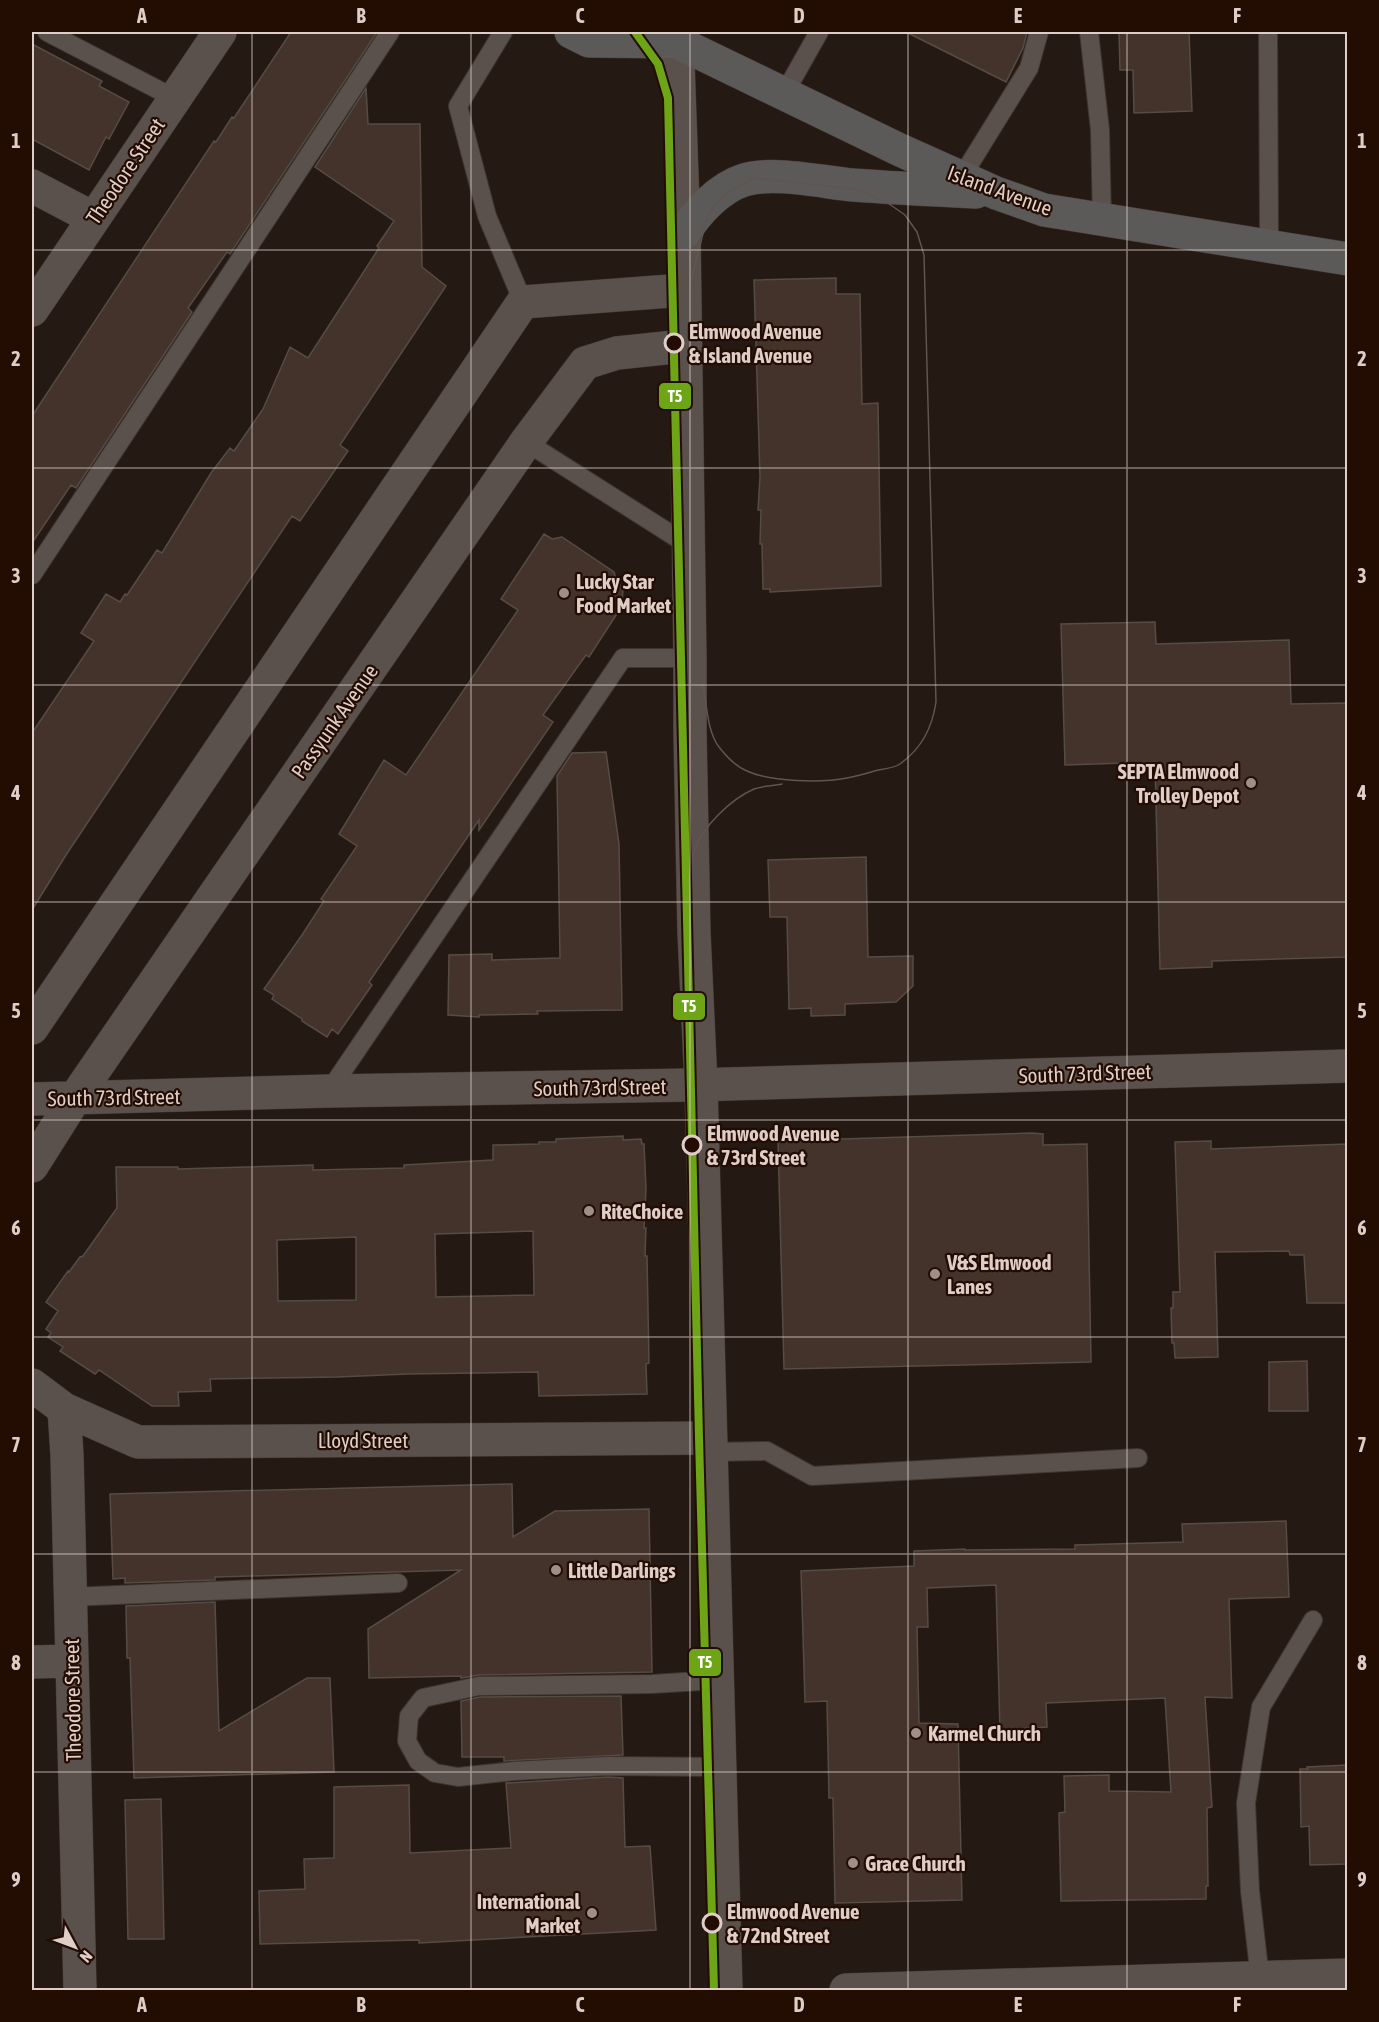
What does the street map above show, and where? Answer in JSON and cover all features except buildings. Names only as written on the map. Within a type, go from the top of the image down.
[{"type":"main road","name":"Island Avenue","points":[[571,32],[589,41],[674,35],[784,94],[961,178],[1044,210],[1347,259]]},
{"type":"main road","points":[[684,233],[692,220],[724,189],[743,180],[768,176],[854,185],[996,193]]},
{"type":"street","name":"Theodore Street","points":[[32,310],[220,32]]},
{"type":"street","points":[[674,35],[684,233],[694,933],[701,1084],[726,1990]]},
{"type":"street","points":[[32,186],[93,218]]},
{"type":"street","points":[[32,1028],[523,302],[684,290]]},
{"type":"street","name":"Passyunk Avenue","points":[[32,1166],[75,1098],[526,442],[585,363],[617,353],[684,346]]},
{"type":"street","name":"South 73rd Street","points":[[32,1099],[1347,1066]]},
{"type":"street","name":"Lloyd Street","points":[[32,1385],[64,1409],[138,1442],[710,1445]]},
{"type":"street","name":"Theodore Street","points":[[64,1409],[80,1990]]},
{"type":"street","points":[[32,1662],[71,1661]]},
{"type":"street","points":[[846,1990],[953,1989],[1347,1975]]},
{"type":"lane","points":[[47,32],[174,98]]},
{"type":"lane","points":[[32,575],[390,32]]},
{"type":"lane","points":[[503,32],[458,106],[487,216],[523,302]]},
{"type":"lane","points":[[784,94],[819,32]]},
{"type":"lane","points":[[961,178],[1029,68],[1039,32]]},
{"type":"lane","points":[[1089,32],[1100,130],[1102,220]]},
{"type":"lane","points":[[1268,32],[1268,246]]},
{"type":"lane","points":[[526,442],[688,545]]},
{"type":"lane","points":[[329,1091],[622,658],[690,658]]},
{"type":"lane","points":[[710,1445],[767,1451],[812,1476],[1138,1458]]},
{"type":"lane","points":[[70,1597],[398,1583]]},
{"type":"lane","points":[[1260,1978],[1250,1891],[1246,1803],[1252,1760],[1261,1707],[1313,1620]]},
{"type":"lane","points":[[717,1680],[652,1684],[479,1686],[423,1698],[409,1716],[406,1741],[418,1761],[435,1773],[458,1778],[514,1771],[608,1766],[720,1767]]},
{"type":"tram line","points":[[691,281],[708,214],[725,194],[753,178],[855,189],[885,201],[905,215],[917,232],[924,255],[936,702],[925,737],[900,764],[851,777],[810,781],[757,775],[732,761],[715,741],[703,686]]},
{"type":"tram line","points":[[687,920],[692,858],[698,842],[710,823],[745,794],[757,788],[782,784]]},
{"type":"transit line","name":"T5","points":[[635,32],[658,64],[668,98],[714,1990]]},
{"type":"place","name":"Elmwood Avenue & Island Avenue","points":[[674,343]]},
{"type":"place","name":"Lucky Star Food Market","points":[[564,593]]},
{"type":"place","name":"SEPTA Elmwood Trolley Depot","points":[[1251,783]]},
{"type":"place","name":"Elmwood Avenue & 73rd Street","points":[[692,1145]]},
{"type":"place","name":"RiteChoice","points":[[589,1211]]},
{"type":"place","name":"V&S Elmwood Lanes","points":[[935,1274]]},
{"type":"place","name":"Little Darlings","points":[[556,1570]]},
{"type":"place","name":"Karmel Church","points":[[916,1733]]},
{"type":"place","name":"Grace Church","points":[[853,1863]]},
{"type":"place","name":"International Market","points":[[592,1913]]},
{"type":"place","name":"Elmwood Avenue & 72nd Street","points":[[712,1923]]}]
